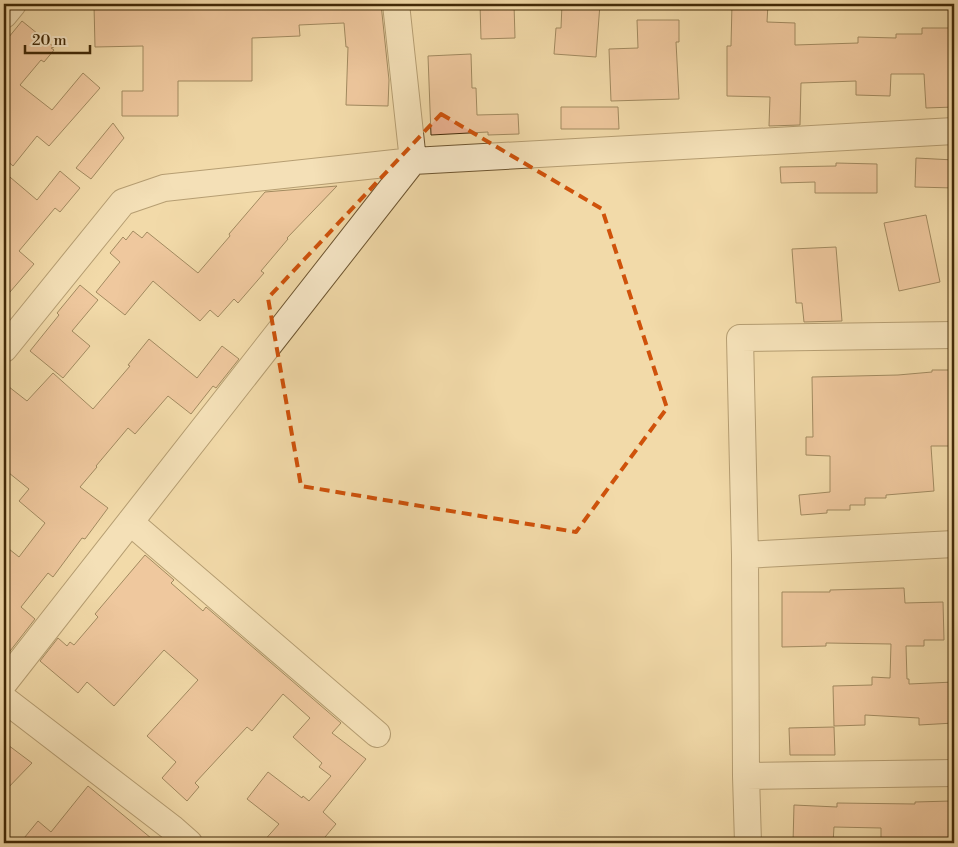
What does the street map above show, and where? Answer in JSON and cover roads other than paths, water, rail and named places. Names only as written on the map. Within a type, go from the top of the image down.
[{"type":"street","points":[[4,15],[13,4]]},
{"type":"street","points":[[4,683],[413,161],[396,4]]},
{"type":"street","points":[[4,349],[123,202],[164,188],[413,161],[954,131]]},
{"type":"street","points":[[748,843],[745,556],[740,338],[954,335]]},
{"type":"street","points":[[130,522],[377,734]]},
{"type":"street","points":[[745,556],[954,544]]},
{"type":"street","points":[[4,698],[174,838]]},
{"type":"street","points":[[746,776],[954,773]]}]
